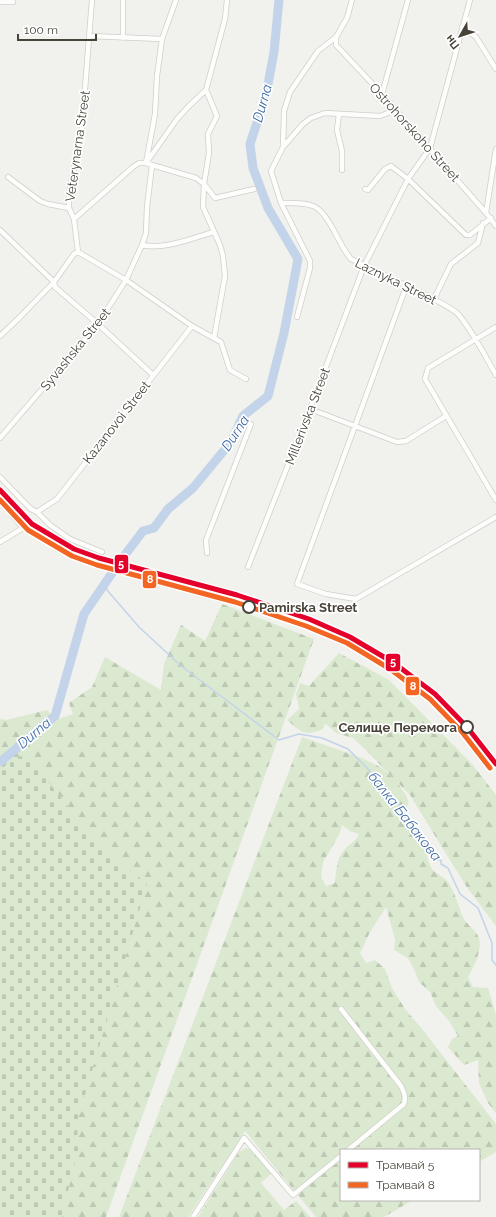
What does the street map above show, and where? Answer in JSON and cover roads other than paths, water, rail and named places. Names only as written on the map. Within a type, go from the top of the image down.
[{"type":"street","points":[[0,2],[13,2],[13,0]]},
{"type":"street","name":"Veterynarna Street","points":[[78,252],[74,219],[69,208],[69,194],[82,127],[92,0]]},
{"type":"street","points":[[123,0],[123,38]]},
{"type":"street","points":[[146,163],[155,114],[157,76],[162,39],[176,0]]},
{"type":"street","points":[[146,163],[177,119],[206,90],[225,19],[227,0]]},
{"type":"street","points":[[283,147],[284,111],[290,92],[318,51],[336,37],[347,18],[352,0]]},
{"type":"street","points":[[382,94],[408,0]]},
{"type":"street","points":[[430,148],[470,0]]},
{"type":"street","points":[[462,27],[476,37],[496,69]]},
{"type":"street","points":[[90,36],[162,39]]},
{"type":"street","name":"Ostrohorskoho Street","points":[[336,37],[336,46],[393,106],[491,218],[496,226]]},
{"type":"street","points":[[206,90],[217,116],[208,134],[209,153],[204,184],[204,207],[223,256],[225,276],[214,338]]},
{"type":"street","points":[[297,317],[310,268],[310,261],[281,203],[272,171],[283,147],[303,124],[311,118],[325,113],[380,116],[388,113],[393,106]]},
{"type":"street","points":[[339,114],[337,130],[342,151],[342,170]]},
{"type":"street","name":"Millerivska Street","points":[[248,566],[310,409],[364,266],[408,179],[430,148]]},
{"type":"street","points":[[486,213],[496,149]]},
{"type":"street","name":"Veterynarna Street","points":[[74,219],[133,166],[139,163],[146,163]]},
{"type":"street","points":[[146,163],[196,178],[204,184],[215,198],[254,189]]},
{"type":"street","name":"Syvashska Street","points":[[0,438],[98,324],[126,280],[142,246],[146,232],[147,207],[152,165]]},
{"type":"street","points":[[365,189],[368,190],[385,169],[391,166],[408,179],[466,234],[470,235],[491,218]]},
{"type":"street","points":[[8,177],[40,201],[69,208]]},
{"type":"street","name":"Laznyka Street","points":[[281,203],[314,206],[325,216],[345,253],[351,259],[406,287],[434,299],[458,314],[476,340],[496,375]]},
{"type":"street","points":[[434,299],[451,264],[478,243],[483,223]]},
{"type":"street","points":[[0,230],[54,282],[55,287],[153,375]]},
{"type":"street","points":[[142,246],[152,247],[168,245],[214,232]]},
{"type":"street","points":[[0,335],[54,282],[74,254],[78,252],[126,280],[192,326],[221,342],[230,370],[246,379]]},
{"type":"street","points":[[406,287],[297,584],[326,594],[356,599],[496,517]]},
{"type":"street","name":"Kazanovoi Street","points":[[37,512],[57,499],[192,326]]},
{"type":"street","points":[[496,327],[428,368],[425,379],[496,500]]},
{"type":"street","points":[[310,409],[397,442],[406,441],[446,416]]},
{"type":"street","points":[[207,553],[206,540],[251,424]]},
{"type":"street","points":[[0,477],[26,505],[37,512],[50,525],[70,539],[102,552]]},
{"type":"street","points":[[0,500],[23,528],[0,542]]},
{"type":"street","points":[[341,1009],[401,1086],[405,1099],[404,1104],[349,1149]]},
{"type":"street","points":[[194,1217],[244,1138],[293,1195],[340,1157]]},
{"type":"waterway","name":"Durna","points":[[0,762],[55,716],[84,614],[121,560],[143,531],[154,528],[168,509],[193,488],[231,442],[243,416],[268,396],[284,333],[298,259],[268,208],[253,168],[250,144],[266,95],[274,52],[279,0]]},
{"type":"waterway","name":"балка Бабакова","points":[[105,583],[107,590],[139,627],[180,665],[279,740],[299,734],[322,738],[348,749],[384,785],[419,831],[427,847],[435,854],[435,860],[441,860],[441,864],[448,868],[460,894],[478,908],[492,943],[492,960],[496,965]]},
{"type":"tram line","name":"5","points":[[0,490],[32,524],[74,549],[99,558],[237,595],[309,619],[350,637],[394,663],[435,694],[467,727],[496,764]]},
{"type":"tram line","name":"8","points":[[0,500],[28,530],[72,556],[97,565],[235,602],[306,626],[347,643],[390,669],[430,699],[462,732],[490,768]]},
{"type":"place","name":"Pamirska Street","points":[[249,607]]},
{"type":"place","name":"Селище Перемога","points":[[467,727]]}]
